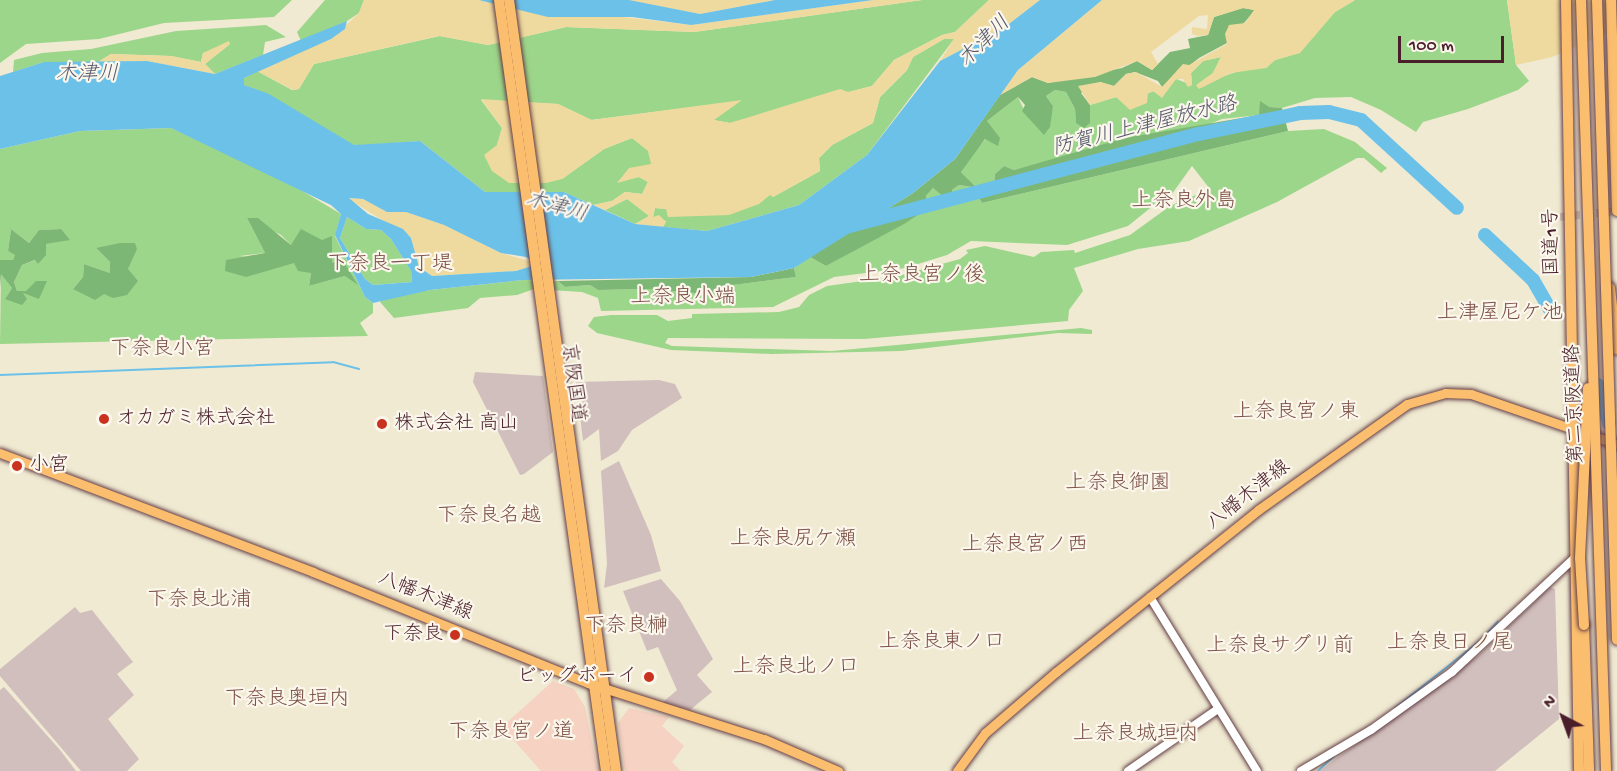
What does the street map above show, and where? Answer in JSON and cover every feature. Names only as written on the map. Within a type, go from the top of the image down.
[{"type":"highway","name":"京阪国道","points":[[499,0],[554,345],[616,771]]},
{"type":"highway","name":"京阪国道","points":[[509,0],[554,345],[592,684],[606,771]]},
{"type":"highway","name":"国道1号","points":[[1566,0],[1577,430],[1572,559],[1579,771]]},
{"type":"highway","name":"第二京阪道路","points":[[1581,0],[1606,771]]},
{"type":"highway","name":"第二京阪道路","points":[[1597,0],[1617,640]]},
{"type":"highway","points":[[1611,0],[1617,211]]},
{"type":"highway","points":[[1588,223],[1588,361],[1581,558],[1589,771]]},
{"type":"highway","points":[[1604,237],[1617,350]]},
{"type":"main road","name":"八幡木津線","points":[[957,771],[985,733],[1150,597],[1258,510],[1407,404],[1445,393],[1471,394],[1617,444]]},
{"type":"main road","name":"八幡木津線","points":[[0,453],[324,576],[592,684],[764,739],[838,771]]},
{"type":"street","points":[[1302,771],[1371,730],[1452,672],[1572,559]]},
{"type":"street","points":[[1150,597],[1257,771]]},
{"type":"street","points":[[1128,771],[1218,709]]},
{"type":"shaded area","points":[[475,372],[543,376],[553,452],[524,474],[520,475],[473,382]]},
{"type":"shaded area","points":[[659,380],[675,384],[682,398],[632,430],[618,451],[601,461],[599,429],[583,441],[576,382]]},
{"type":"shaded area","points":[[619,461],[651,535],[661,571],[604,588],[607,564],[601,471]]},
{"type":"shaded area","points":[[661,579],[680,601],[713,659],[697,675],[712,692],[690,710],[662,703],[677,690],[658,647],[647,651],[623,591]]},
{"type":"shaded area","points":[[1550,587],[1555,589],[1559,719],[1495,771],[1319,771],[1478,656]]},
{"type":"shaded area","points":[[75,607],[80,613],[92,610],[133,662],[117,674],[134,695],[108,719],[139,759],[127,771],[81,771],[0,676],[0,669]]},
{"type":"shaded area","points":[[553,681],[574,689],[585,707],[598,771],[541,771],[502,727]]},
{"type":"shaded area","points":[[4,687],[76,771],[0,771],[0,690]]},
{"type":"shaded area","points":[[629,708],[669,717],[662,726],[684,746],[672,762],[681,771],[625,771],[618,723]]},
{"type":"green space","points":[[0,0],[292,0],[274,17],[164,23],[99,39],[26,44],[0,63]]},
{"type":"green space","points":[[325,0],[364,0],[359,13],[347,21],[301,41],[297,32]]},
{"type":"green space","points":[[922,0],[989,0],[955,32],[942,35],[894,60],[872,86],[730,123],[713,120],[740,101],[591,120],[558,104],[481,100],[502,128],[497,145],[562,179],[604,149],[632,138],[649,151],[652,164],[617,182],[639,177],[648,182],[642,194],[625,192],[612,201],[593,205],[564,192],[485,192],[420,141],[354,146],[269,95],[244,85],[244,78],[257,71],[292,90],[299,89],[314,64],[440,36],[488,45],[566,27],[694,32]]},
{"type":"green space","points":[[1355,0],[1507,0],[1516,65],[1529,81],[1518,90],[1468,109],[1423,122],[1416,132],[1381,110],[1351,97],[1315,98],[1282,108],[1268,107],[1259,115],[1222,119],[1199,128],[1014,170],[1004,166],[995,174],[994,184],[989,191],[976,187],[961,172],[965,162],[992,132],[987,121],[1018,97],[1027,116],[1049,117],[1053,106],[1046,96],[1055,90],[1066,92],[1075,109],[1076,123],[1090,123],[1090,105],[1116,97],[1125,102],[1154,91],[1164,93],[1176,79],[1192,85],[1191,73],[1203,61],[1221,57],[1213,73],[1197,85],[1248,68],[1266,68],[1275,60],[1299,53],[1335,12]]},
{"type":"green space","points":[[1243,8],[1255,10],[1227,43],[1199,58],[1162,87],[1158,81],[1135,72],[1126,74],[1114,86],[1100,82],[1081,93],[1090,105],[1090,123],[1084,128],[1076,123],[1075,109],[1066,92],[1055,90],[1046,96],[1053,106],[1050,127],[1044,135],[1022,111],[1025,105],[1018,97],[987,121],[1000,138],[998,146],[985,139],[961,172],[976,187],[989,191],[994,184],[995,174],[1004,166],[1014,170],[1125,138],[1259,115],[1260,101],[1269,107],[1282,108],[1288,131],[982,203],[972,187],[959,185],[952,190],[952,204],[933,188],[926,196],[927,209],[904,224],[826,266],[810,257],[913,193],[955,159],[1000,95],[1032,77],[1048,83],[1122,68],[1137,61],[1152,70],[1170,52],[1190,48],[1188,39],[1208,35],[1214,17]]},
{"type":"green space","points":[[266,25],[286,37],[265,42],[263,55],[215,74],[205,64],[230,44],[203,53],[201,62],[171,56],[111,54],[98,62],[44,62],[13,72],[14,60],[42,53],[91,49],[176,31]]},
{"type":"green space","points":[[944,39],[954,39],[867,155],[799,205],[707,231],[663,227],[666,221],[653,217],[655,208],[667,209],[668,216],[770,194],[773,197],[820,171],[819,158],[832,145],[873,123],[880,97],[907,70],[913,57]]},
{"type":"green space","points":[[171,128],[272,173],[341,214],[335,236],[365,297],[373,303],[373,313],[360,323],[368,336],[0,344],[1,273],[12,288],[5,299],[22,293],[39,299],[17,291],[14,282],[22,265],[36,260],[38,263],[45,244],[56,242],[61,229],[39,230],[29,243],[11,229],[8,251],[16,255],[13,260],[0,260],[0,149],[80,131]],"holes":[[[247,218],[281,235],[291,245],[322,240],[332,264],[356,286],[345,276],[309,286],[311,273],[294,263],[240,256],[265,253]],[[96,248],[131,260],[128,269],[73,289],[83,277],[84,264],[110,273],[110,262]]]},
{"type":"green space","points":[[1324,129],[1355,142],[1387,168],[1381,173],[1364,158],[1357,158],[1277,202],[1189,241],[1138,249],[1074,268],[1083,291],[1069,310],[1068,321],[864,339],[668,338],[665,343],[672,346],[832,351],[1081,328],[1092,330],[1092,334],[1058,333],[901,351],[772,354],[671,350],[597,333],[588,326],[594,317],[611,315],[657,315],[668,321],[692,318],[692,314],[779,312],[799,307],[809,295],[827,286],[898,276],[960,259],[968,253],[966,250],[985,246],[1034,257],[1041,252],[1074,250],[1075,253],[1130,235],[1170,206],[1210,189],[1192,166],[1169,198],[1159,201],[1128,226],[1067,245],[971,241],[947,255],[905,268],[834,277],[773,307],[601,311],[598,298],[582,292],[534,289],[517,295],[480,298],[468,308],[394,318],[380,302],[385,297],[430,290],[523,280],[558,281],[565,287],[590,285],[598,290],[644,289],[721,295],[732,285],[796,277],[794,268],[810,257],[826,266],[927,209],[926,196],[933,188],[952,203],[952,190],[959,185],[972,187],[982,203],[1288,131]]},
{"type":"green space","points":[[627,199],[649,216],[635,224],[605,210]]},
{"type":"green space","points":[[347,217],[366,229],[381,230],[391,239],[411,271],[412,282],[373,285],[365,279],[340,238]]},
{"type":"green space","points":[[247,218],[258,218],[291,245],[301,229],[322,240],[332,236],[332,263],[339,260],[345,264],[358,285],[345,276],[309,286],[311,273],[298,271],[294,263],[246,277],[225,271],[226,260],[265,253]]},
{"type":"green space","points":[[11,229],[29,243],[39,230],[61,229],[70,240],[46,244],[46,255],[38,264],[35,260],[22,265],[14,282],[17,291],[26,291],[36,281],[47,281],[39,299],[23,293],[27,299],[22,305],[5,299],[12,288],[1,274],[0,288],[0,260],[13,260],[15,255],[8,251]]},
{"type":"green space","points":[[120,243],[135,243],[137,249],[128,269],[138,281],[127,295],[113,298],[104,294],[95,300],[73,289],[83,277],[84,264],[110,273],[110,262],[96,248]]},
{"type":"green space","points":[[794,268],[796,277],[733,285],[721,295],[644,289],[598,290],[590,285],[565,287],[558,281],[751,277]]},
{"type":"sand","points":[[364,0],[479,0],[691,25],[873,0],[922,0],[694,32],[566,27],[488,45],[439,36],[314,64],[299,89],[293,90],[257,71],[331,39],[359,13]]},
{"type":"sand","points":[[629,0],[775,0],[700,14],[627,1]]},
{"type":"sand","points":[[989,0],[1040,0],[1005,27],[940,61],[954,39],[944,39],[913,57],[907,70],[880,97],[873,123],[832,145],[819,158],[820,171],[773,197],[770,195],[759,204],[729,215],[668,217],[666,209],[655,208],[653,217],[659,215],[666,222],[663,227],[635,224],[649,216],[627,199],[605,210],[593,205],[612,201],[625,192],[642,194],[648,182],[639,177],[617,183],[629,168],[651,164],[648,151],[632,138],[604,149],[562,179],[546,183],[509,183],[492,171],[484,155],[497,145],[502,128],[481,99],[558,104],[592,120],[742,100],[714,120],[730,123],[840,89],[848,92],[872,86],[894,60],[942,35],[955,32]]},
{"type":"sand","points":[[1102,0],[1355,0],[1335,12],[1300,53],[1275,60],[1266,68],[1231,73],[1199,89],[1196,85],[1213,73],[1221,57],[1203,61],[1191,73],[1192,85],[1188,87],[1183,79],[1176,79],[1162,98],[1153,91],[1148,93],[1147,103],[1130,110],[1116,97],[1090,105],[1078,86],[1100,82],[1114,86],[1126,74],[1136,72],[1162,87],[1183,64],[1189,65],[1227,44],[1225,34],[1229,25],[1245,23],[1254,10],[1243,8],[1214,17],[1208,35],[1197,36],[1192,34],[1192,27],[1207,29],[1208,15],[1199,16],[1151,52],[1158,64],[1152,70],[1137,61],[1095,77],[1048,83],[1032,77],[1000,95],[1018,70]]},
{"type":"sand","points":[[1507,0],[1617,0],[1617,29],[1552,57],[1516,65]]},
{"type":"sand","points":[[229,41],[230,44],[205,64],[215,74],[147,61],[98,62],[111,54],[171,56],[201,62],[203,53]]},
{"type":"sand","points":[[347,198],[363,199],[387,212],[406,212],[444,225],[501,253],[538,264],[516,271],[432,276],[419,267],[411,238]]},
{"type":"water","points":[[479,0],[629,0],[700,14],[775,0],[873,0],[691,25],[632,17],[548,17]]},
{"type":"water","name":"木津川","points":[[1040,0],[1102,0],[1018,70],[955,159],[913,193],[794,268],[751,277],[523,280],[430,290],[373,303],[365,297],[335,235],[341,214],[331,205],[171,128],[80,131],[0,149],[0,76],[44,62],[147,61],[215,74],[347,21],[345,29],[331,39],[244,78],[244,85],[269,94],[354,145],[420,141],[485,192],[564,192],[635,224],[707,231],[799,205],[867,155],[940,61],[1005,27]],"holes":[[[349,198],[363,199],[387,212],[406,212],[444,225],[501,253],[526,257],[538,264],[516,271],[432,276],[419,267],[411,238],[403,229],[368,214]],[[347,217],[366,229],[381,230],[391,239],[411,271],[412,282],[373,285],[365,279],[340,238]]]},
{"type":"waterway","name":"防賀川上津屋放水路","points":[[846,227],[1199,134],[1300,113],[1329,112],[1361,120],[1457,208]]},
{"type":"waterway","name":"防賀川上津屋放水路","points":[[1485,235],[1533,280],[1550,310]]},
{"type":"waterway","points":[[0,375],[333,362],[359,369]]},
{"type":"waterway","name":"防賀川上津屋放水路","points":[[1598,385],[1609,423]]},
{"type":"waterway","points":[[1395,708],[1481,640],[1498,621]]},
{"type":"waterway","points":[[1318,771],[1334,756]]},
{"type":"tunnel","points":[[1560,217],[1617,211]]},
{"type":"place","name":"オカガミ株式会社","points":[[104,419]]},
{"type":"place","name":"株式会社 高山","points":[[382,424]]},
{"type":"place","name":"小宮","points":[[17,466]]},
{"type":"place","name":"下奈良","points":[[455,635]]},
{"type":"place","name":"ビッグボーイ","points":[[649,677]]},
{"type":"district","name":"上奈良外島","points":[[1184,203]]},
{"type":"district","name":"下奈良一丁堤","points":[[390,266]]},
{"type":"district","name":"上奈良宮ノ後","points":[[922,277]]},
{"type":"district","name":"上奈良小端","points":[[683,299]]},
{"type":"district","name":"上津屋尼ケ池","points":[[1500,315]]},
{"type":"district","name":"下奈良小宮","points":[[162,351]]},
{"type":"district","name":"上奈良宮ノ東","points":[[1296,414]]},
{"type":"district","name":"上奈良御園","points":[[1118,485]]},
{"type":"district","name":"下奈良名越","points":[[489,518]]},
{"type":"district","name":"上奈良尻ケ瀬","points":[[793,541]]},
{"type":"district","name":"上奈良宮ノ西","points":[[1025,547]]},
{"type":"district","name":"下奈良北浦","points":[[199,602]]},
{"type":"district","name":"下奈良榊","points":[[626,628]]},
{"type":"district","name":"上奈良東ノ口","points":[[942,644]]},
{"type":"district","name":"上奈良日ノ尾","points":[[1450,645]]},
{"type":"district","name":"上奈良サグリ前","points":[[1280,648]]},
{"type":"district","name":"上奈良北ノ口","points":[[796,669]]},
{"type":"district","name":"下奈良奥垣内","points":[[287,701]]},
{"type":"district","name":"下奈良宮ノ道","points":[[511,734]]},
{"type":"district","name":"上奈良城垣内","points":[[1136,736]]}]
